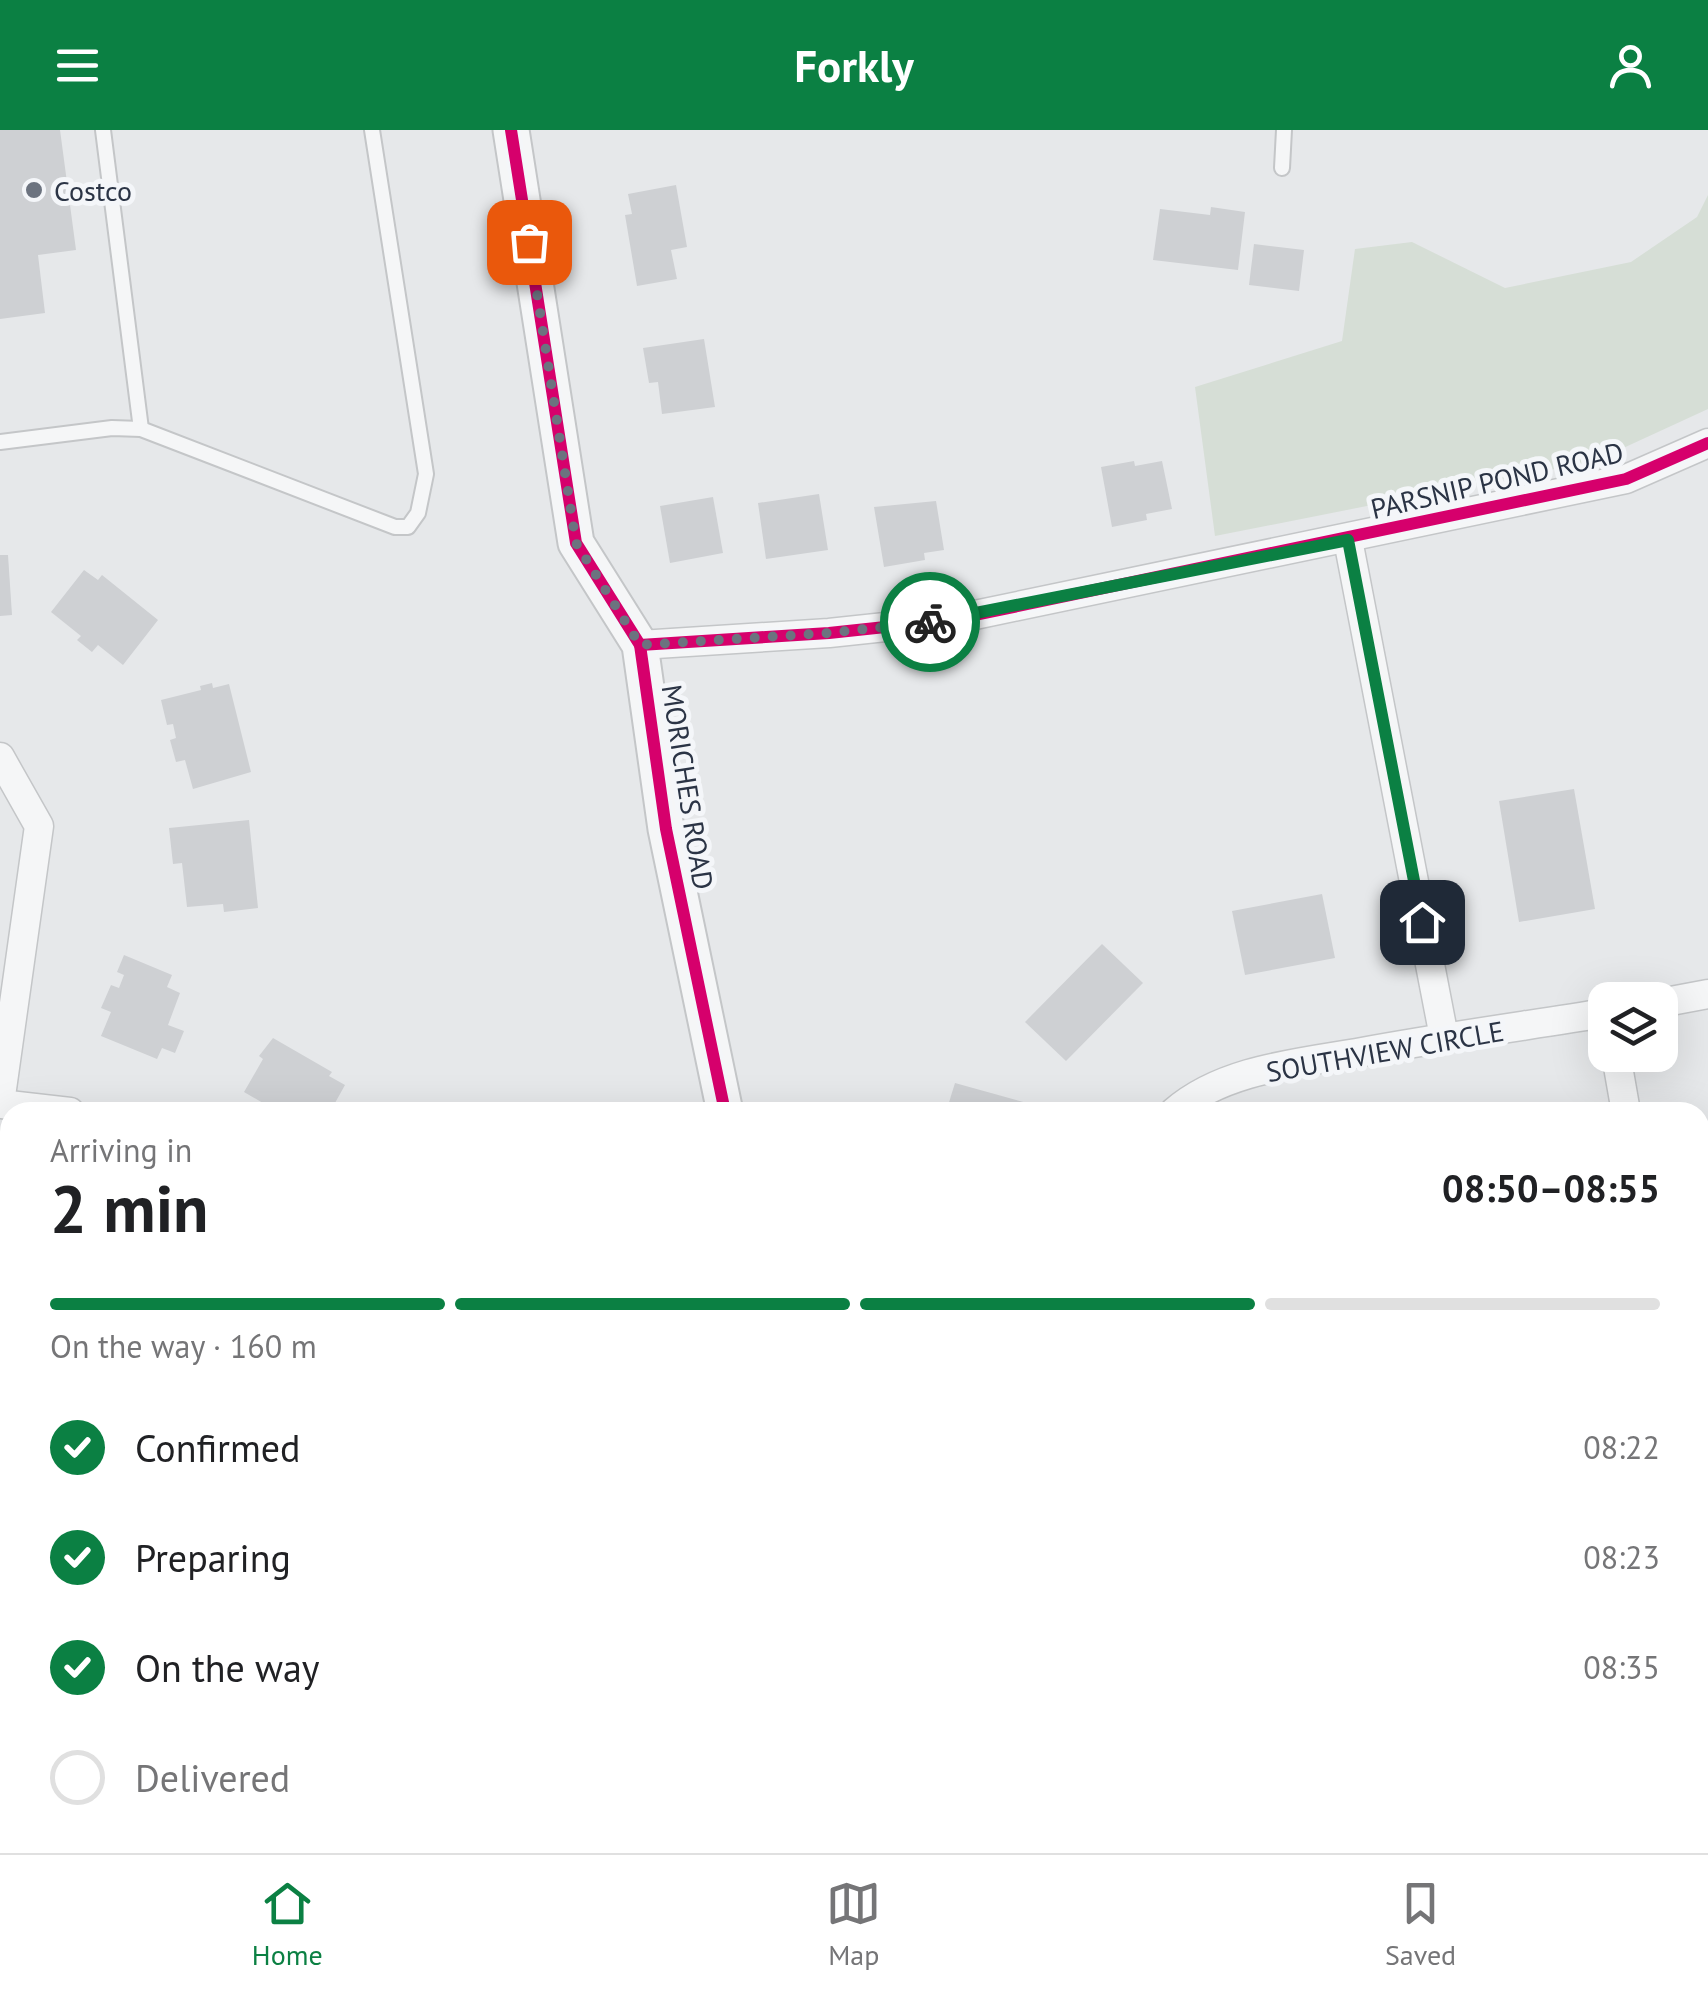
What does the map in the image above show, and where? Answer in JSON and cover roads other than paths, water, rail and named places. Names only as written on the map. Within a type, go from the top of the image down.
[{"type":"street","name":"MORICHES ROAD","points":[[512,130],[576,543],[640,645],[666,829],[723,1102]]},
{"type":"street","name":"PARSNIP POND ROAD","points":[[640,645],[829,633],[951,620],[1626,480],[1708,442]]},
{"type":"street","points":[[1348,540],[1444,1037]]},
{"type":"street","points":[[0,757],[39,826],[0,1102]]},
{"type":"street","points":[[1678,1000],[1708,994]]},
{"type":"street","name":"SOUTHVIEW CIRCLE","points":[[1188,1102],[1227,1082],[1262,1072],[1444,1037],[1588,1016]]},
{"type":"street","points":[[1619,1072],[1624,1102]]},
{"type":"lane","points":[[103,130],[141,429]]},
{"type":"lane","points":[[0,442],[112,428],[141,429],[395,527],[408,527],[418,513],[426,474],[372,130]]},
{"type":"lane","points":[[1282,168],[1284,130]]},
{"type":"place","name":"Costco","points":[[34,190]]}]
